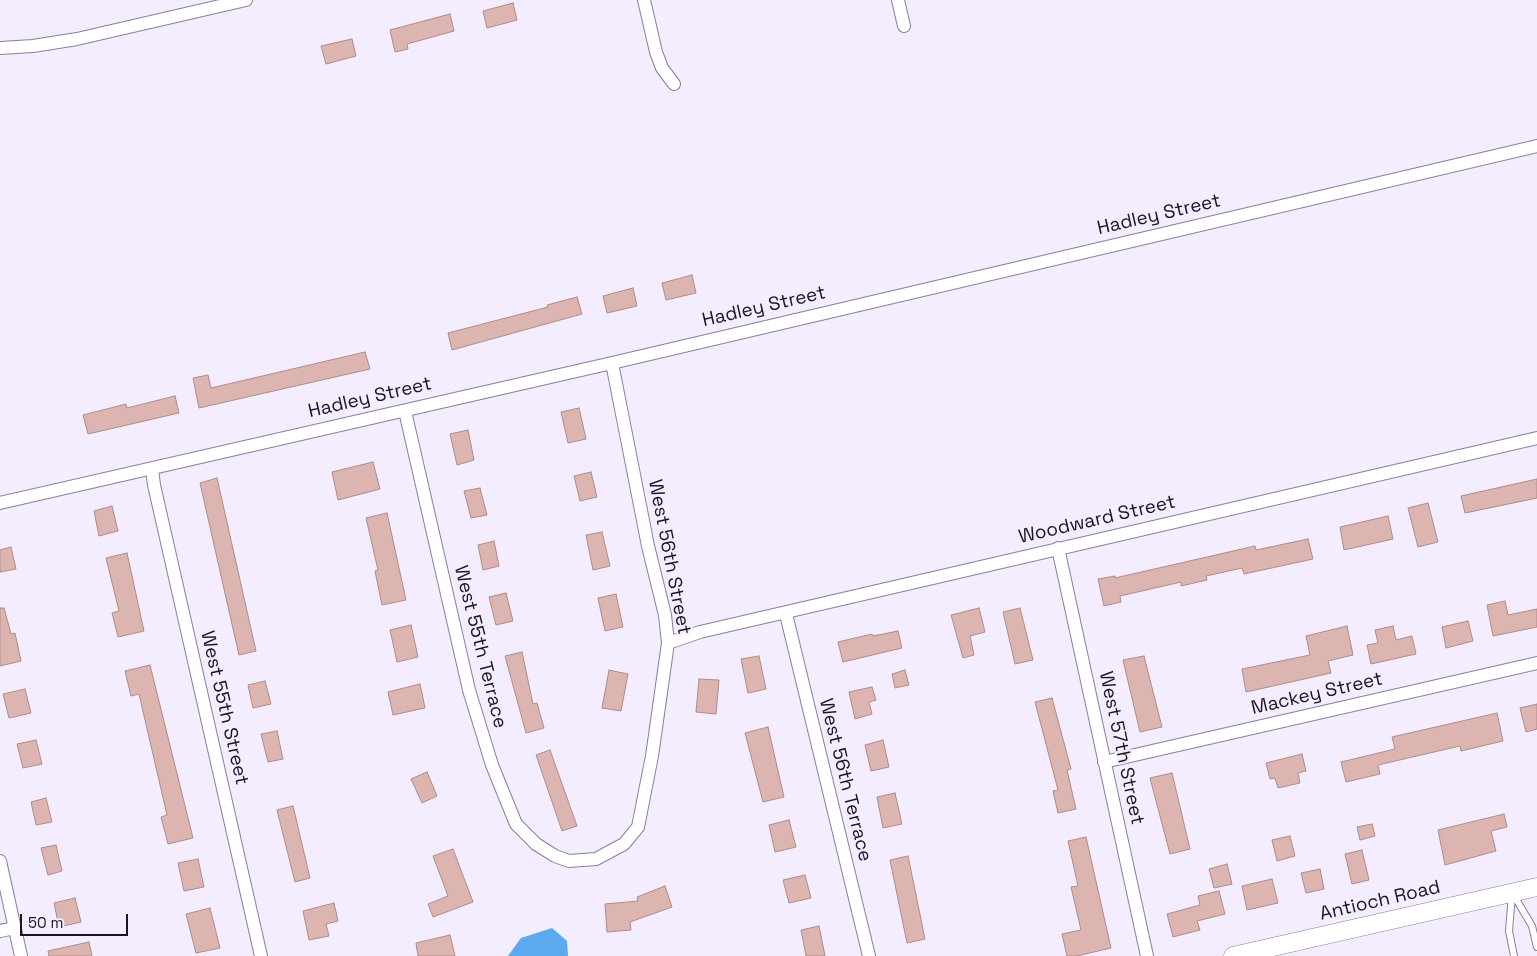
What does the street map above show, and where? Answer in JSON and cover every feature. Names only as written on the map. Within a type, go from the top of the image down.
[{"type":"main road","name":"Antioch Road","points":[[1233,956],[1537,887]]},
{"type":"street","points":[[0,48],[33,46],[77,39],[246,0]]},
{"type":"street","points":[[644,0],[656,52],[662,68],[674,84]]},
{"type":"street","points":[[898,0],[904,26]]},
{"type":"street","name":"Hadley Street","points":[[0,503],[364,418],[405,411],[612,363],[656,351],[1537,146]]},
{"type":"street","name":"West 56th Street","points":[[569,861],[596,859],[624,844],[638,827],[652,756],[668,643],[665,616],[648,546],[612,363]]},
{"type":"street","name":"West 55th Terrace","points":[[405,411],[469,690],[492,765],[516,824],[526,836],[555,856],[569,861]]},
{"type":"street","name":"Woodward Street","points":[[668,643],[700,632],[786,614],[1058,548],[1537,438]]},
{"type":"street","name":"West 55th Street","points":[[152,469],[156,495],[262,956]]},
{"type":"street","name":"West 57th Street","points":[[1058,548],[1147,956]]},
{"type":"street","name":"West 56th Terrace","points":[[786,614],[869,956]]},
{"type":"street","name":"Mackey Street","points":[[1104,762],[1537,663]]},
{"type":"street","points":[[0,862],[21,956]]},
{"type":"street","points":[[0,931],[15,928]]},
{"type":"lane","points":[[1512,893],[1532,926],[1537,947]]},
{"type":"lane","points":[[1512,893],[1508,931],[1514,956]]},
{"type":"water","points":[[552,928],[567,941],[568,956],[508,956],[521,938]]},
{"type":"building","points":[[513,3],[517,20],[487,28],[483,11]]},
{"type":"building","points":[[450,14],[454,31],[407,44],[408,49],[395,52],[390,30]]},
{"type":"building","points":[[352,39],[356,56],[326,64],[321,46]]},
{"type":"building","points":[[692,275],[696,293],[666,300],[662,283]]},
{"type":"building","points":[[633,288],[637,306],[607,313],[603,296]]},
{"type":"building","points":[[577,297],[582,314],[452,350],[448,333],[548,307],[547,305]]},
{"type":"building","points":[[365,352],[370,369],[199,408],[193,378],[208,375],[211,388]]},
{"type":"building","points":[[175,396],[179,413],[88,434],[83,415],[126,404],[127,408]]},
{"type":"building","points":[[579,408],[586,439],[568,443],[561,412]]},
{"type":"building","points":[[468,430],[474,460],[457,465],[450,434]]},
{"type":"building","points":[[373,462],[380,489],[338,500],[332,472]]},
{"type":"building","points":[[591,472],[597,497],[580,501],[574,476]]},
{"type":"building","points":[[217,478],[256,651],[239,655],[200,483]]},
{"type":"building","points":[[1537,479],[1537,498],[1465,513],[1461,496]]},
{"type":"building","points":[[480,488],[487,515],[471,518],[464,491]]},
{"type":"building","points":[[1428,503],[1438,542],[1418,547],[1408,508]]},
{"type":"building","points":[[112,506],[118,531],[99,536],[94,511]]},
{"type":"building","points":[[387,513],[406,600],[382,605],[375,571],[378,570],[366,518]]},
{"type":"building","points":[[1388,516],[1393,539],[1344,550],[1340,527]]},
{"type":"building","points":[[602,532],[610,566],[593,570],[586,535]]},
{"type":"building","points":[[1308,539],[1313,559],[1244,574],[1242,568],[1206,576],[1207,580],[1181,586],[1181,582],[1120,596],[1121,602],[1104,606],[1098,579],[1115,576],[1115,578],[1255,546],[1256,550]]},
{"type":"building","points":[[494,541],[499,566],[483,570],[478,545]]},
{"type":"building","points":[[11,547],[16,569],[0,572],[0,550]]},
{"type":"building","points":[[127,553],[144,631],[118,637],[112,613],[119,611],[106,558]]},
{"type":"building","points":[[506,593],[513,621],[496,625],[489,597]]},
{"type":"building","points":[[616,594],[623,627],[605,631],[598,598]]},
{"type":"building","points":[[1505,601],[1508,615],[1537,609],[1537,627],[1493,636],[1487,605]]},
{"type":"building","points":[[0,608],[4,608],[11,634],[15,633],[21,661],[0,666]]},
{"type":"building","points":[[979,608],[985,632],[970,636],[974,655],[963,658],[951,615]]},
{"type":"building","points":[[1020,608],[1033,660],[1015,664],[1003,612]]},
{"type":"building","points":[[1468,621],[1473,641],[1446,648],[1442,627]]},
{"type":"building","points":[[411,625],[418,657],[397,662],[390,630]]},
{"type":"building","points":[[1347,626],[1353,655],[1328,661],[1331,673],[1246,692],[1242,669],[1310,655],[1306,636]]},
{"type":"building","points":[[1393,626],[1396,640],[1412,636],[1416,654],[1371,664],[1367,645],[1378,643],[1375,630]]},
{"type":"building","points":[[898,631],[902,648],[843,662],[838,642],[872,634],[873,636]]},
{"type":"building","points":[[522,652],[533,704],[537,703],[544,728],[526,733],[505,656]]},
{"type":"building","points":[[759,656],[766,689],[748,693],[741,659]]},
{"type":"building","points":[[1144,656],[1162,727],[1140,732],[1123,660]]},
{"type":"building","points":[[150,665],[193,838],[168,844],[161,817],[167,815],[139,694],[131,696],[125,671]]},
{"type":"building","points":[[609,670],[628,674],[621,711],[602,708]]},
{"type":"building","points":[[905,670],[909,685],[895,688],[892,674]]},
{"type":"building","points":[[699,679],[719,680],[716,714],[696,712]]},
{"type":"building","points":[[265,681],[271,704],[253,708],[248,685]]},
{"type":"building","points":[[420,684],[425,708],[393,715],[388,692]]},
{"type":"building","points":[[872,687],[876,700],[869,702],[872,714],[855,719],[849,692]]},
{"type":"building","points":[[25,689],[31,713],[9,718],[3,694]]},
{"type":"building","points":[[1052,698],[1071,769],[1067,770],[1076,809],[1058,813],[1053,791],[1058,790],[1035,702]]},
{"type":"building","points":[[1537,704],[1537,729],[1526,732],[1520,708]]},
{"type":"building","points":[[1497,713],[1503,741],[1461,751],[1460,746],[1378,765],[1380,774],[1346,782],[1341,762],[1395,749],[1392,737]]},
{"type":"building","points":[[768,727],[784,797],[763,802],[745,733]]},
{"type":"building","points":[[277,731],[283,759],[268,762],[261,734]]},
{"type":"building","points":[[36,740],[42,764],[23,768],[17,744]]},
{"type":"building","points":[[883,740],[889,767],[871,771],[865,745]]},
{"type":"building","points":[[550,750],[577,826],[562,831],[536,755]]},
{"type":"building","points":[[1302,754],[1306,771],[1298,773],[1300,783],[1278,788],[1275,778],[1270,779],[1266,763]]},
{"type":"building","points":[[427,772],[437,796],[422,803],[411,779]]},
{"type":"building","points":[[1172,773],[1190,849],[1170,854],[1150,778]]},
{"type":"building","points":[[895,793],[902,824],[883,828],[877,797]]},
{"type":"building","points":[[46,798],[52,822],[36,825],[31,802]]},
{"type":"building","points":[[293,806],[310,878],[295,882],[277,810]]},
{"type":"building","points":[[1504,814],[1507,827],[1491,831],[1496,851],[1445,865],[1438,830]]},
{"type":"building","points":[[789,820],[796,847],[775,852],[769,825]]},
{"type":"building","points":[[1372,824],[1375,836],[1360,840],[1357,827]]},
{"type":"building","points":[[1290,836],[1295,856],[1277,861],[1272,840]]},
{"type":"building","points":[[1086,837],[1111,948],[1077,956],[1067,956],[1062,934],[1081,930],[1071,887],[1078,886],[1068,841]]},
{"type":"building","points":[[56,845],[62,871],[48,875],[41,848]]},
{"type":"building","points":[[453,849],[473,902],[433,917],[428,904],[448,896],[433,856]]},
{"type":"building","points":[[1362,850],[1369,880],[1352,884],[1345,854]]},
{"type":"building","points":[[908,856],[925,939],[907,943],[890,860]]},
{"type":"building","points":[[198,859],[204,887],[184,891],[178,863]]},
{"type":"building","points":[[1227,864],[1232,884],[1214,888],[1209,869]]},
{"type":"building","points":[[1320,869],[1324,889],[1306,893],[1301,873]]},
{"type":"building","points":[[805,875],[811,898],[789,903],[783,880]]},
{"type":"building","points":[[1272,879],[1278,903],[1247,910],[1242,886]]},
{"type":"building","points":[[665,886],[672,907],[630,922],[631,930],[607,932],[605,904],[638,901],[637,897]]},
{"type":"building","points":[[1219,891],[1225,914],[1197,921],[1200,930],[1173,937],[1167,914],[1200,905],[1198,896]]},
{"type":"building","points":[[75,898],[81,922],[59,927],[54,903]]},
{"type":"building","points":[[334,903],[338,921],[326,924],[329,936],[309,940],[303,911]]},
{"type":"building","points":[[210,908],[220,948],[196,953],[186,914]]},
{"type":"building","points":[[819,926],[825,956],[806,956],[801,930]]},
{"type":"building","points":[[450,935],[455,956],[418,956],[416,943]]},
{"type":"building","points":[[89,942],[92,956],[49,956],[48,951]]}]
